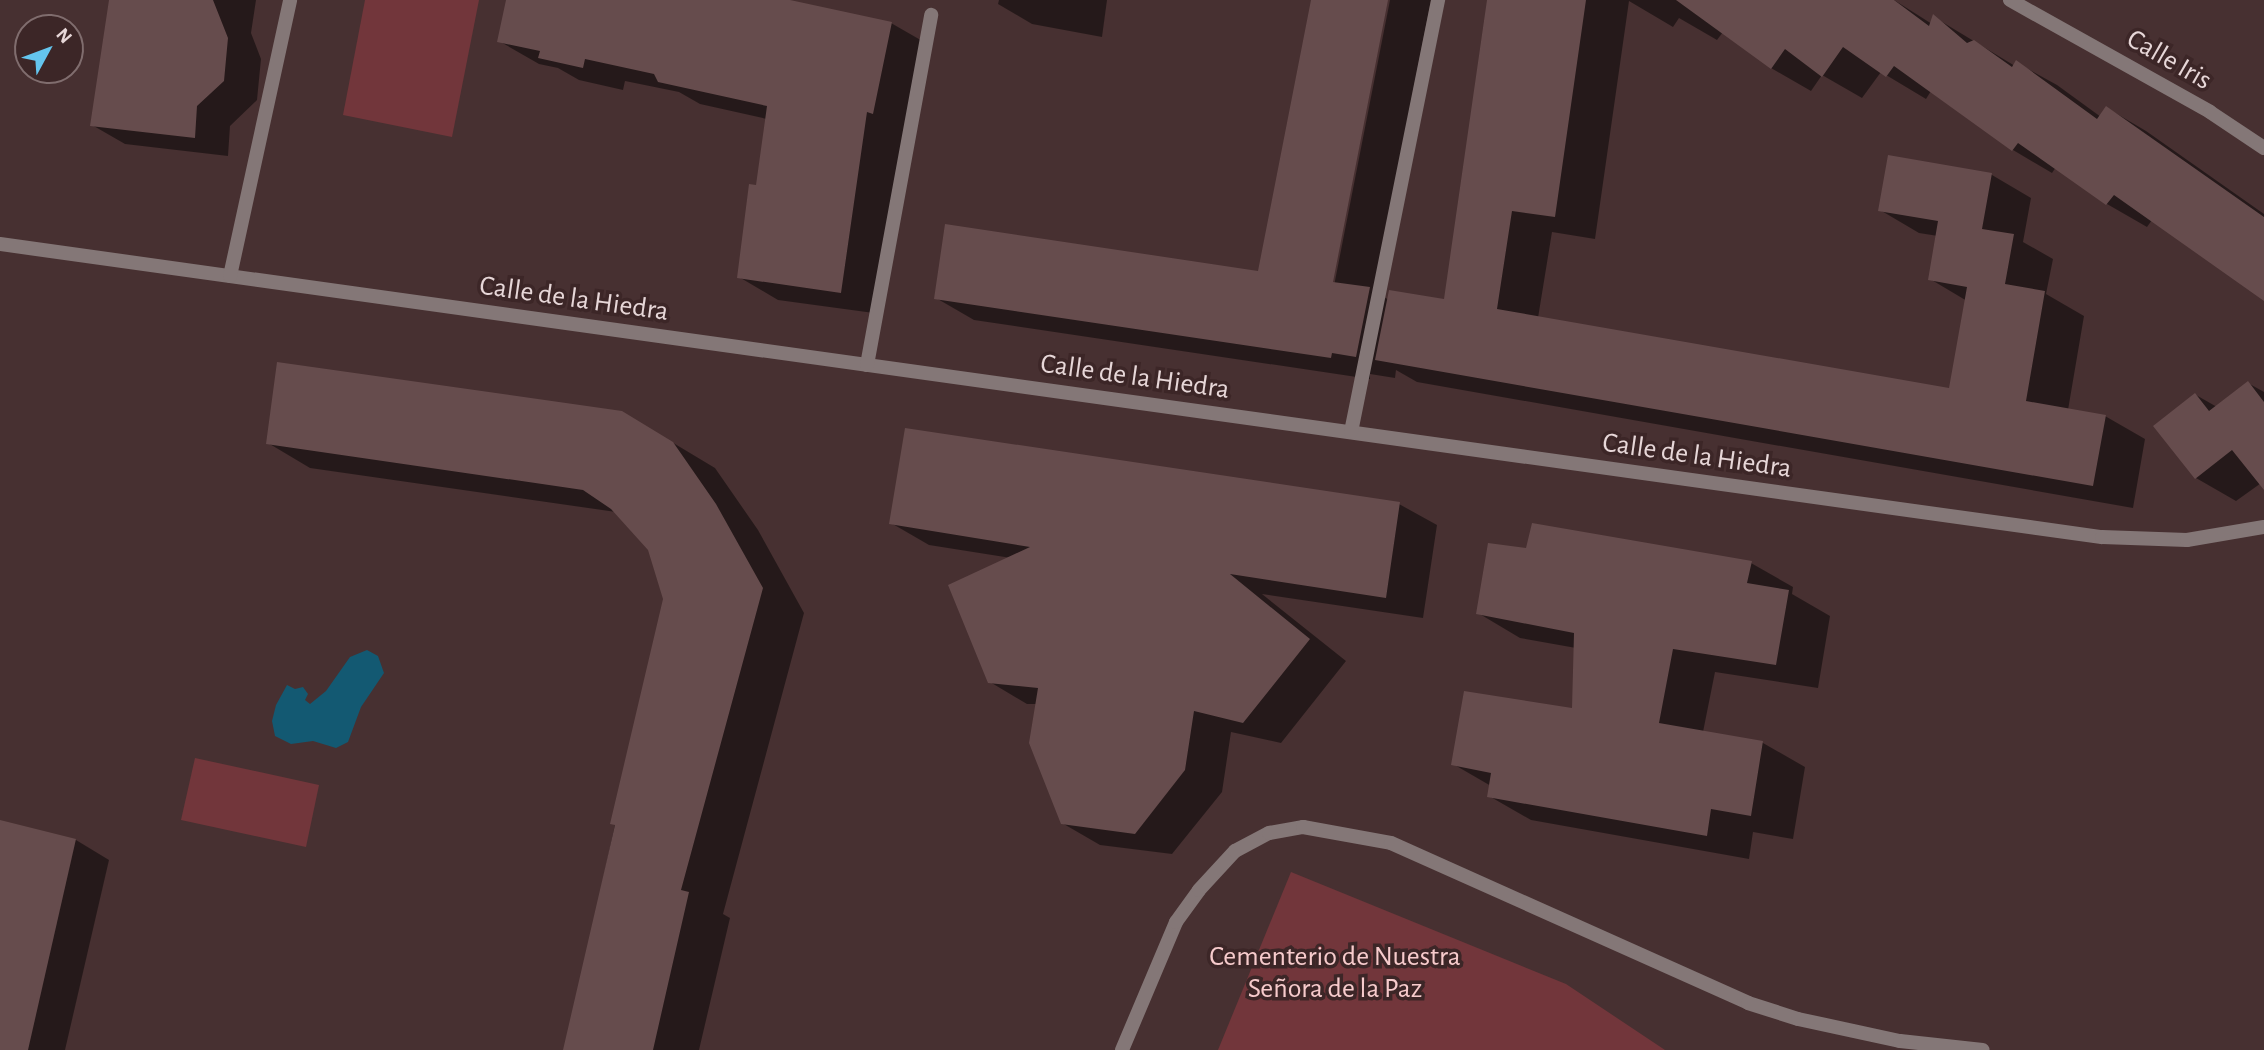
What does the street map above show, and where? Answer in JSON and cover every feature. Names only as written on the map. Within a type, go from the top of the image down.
[{"type":"street","points":[[230,276],[290,0]]},
{"type":"street","points":[[1351,432],[1438,0]]},
{"type":"street","name":"Calle Iris","points":[[2010,0],[2210,112],[2264,148]]},
{"type":"street","points":[[867,365],[931,15]]},
{"type":"street","name":"Calle de la Hiedra","points":[[0,244],[2102,537],[2187,540],[2264,527]]},
{"type":"street","points":[[1122,1050],[1176,922],[1199,890],[1235,851],[1269,833],[1303,827],[1391,843],[1748,1003],[1798,1019],[1900,1041],[1983,1050]]},
{"type":"green space","points":[[365,0],[479,0],[452,137],[343,115]]},
{"type":"green space","points":[[195,758],[319,785],[306,847],[181,820]]},
{"type":"green space","name":"Cementerio de Nuestra Señora de la Paz","points":[[1291,872],[1566,984],[1665,1050],[1218,1050]]},
{"type":"water","points":[[367,650],[378,656],[384,673],[361,707],[348,742],[336,748],[313,741],[291,744],[275,736],[272,721],[276,705],[287,685],[295,689],[303,687],[308,694],[305,700],[310,704],[326,691],[350,657]]},
{"type":"building","points":[[109,0],[213,0],[228,38],[224,81],[197,106],[195,138],[90,126]]},
{"type":"building","points":[[506,0],[790,0],[892,22],[873,114],[867,112],[841,293],[737,278],[749,184],[756,185],[767,106],[658,82],[654,74],[585,59],[583,68],[538,58],[540,51],[497,42]]},
{"type":"building","points":[[1311,0],[1388,0],[1333,282],[1370,287],[1356,357],[1332,353],[1331,358],[934,299],[945,224],[1258,271]]},
{"type":"building","points":[[1487,0],[1586,0],[1555,217],[1512,211],[1497,309],[1949,388],[1967,287],[1928,280],[1938,221],[1878,211],[1888,155],[1992,173],[1982,229],[2014,234],[2005,284],[2045,291],[2026,401],[2106,415],[2093,486],[1375,360],[1389,290],[1444,299]]},
{"type":"building","points":[[1676,0],[1894,0],[1929,26],[1933,14],[1967,43],[1974,40],[2012,67],[2016,60],[2097,119],[2106,106],[2264,217],[2264,301],[2114,195],[2106,205],[2018,143],[2012,151],[1894,66],[1886,77],[1843,47],[1822,77],[1785,49],[1771,69]]},
{"type":"building","points":[[277,362],[622,411],[673,442],[716,504],[763,588],[681,890],[689,892],[653,1050],[563,1050],[615,825],[610,824],[663,599],[648,550],[611,509],[583,490],[266,444]]},
{"type":"building","points":[[2248,381],[2264,402],[2264,490],[2232,450],[2195,479],[2153,426],[2195,393],[2209,411]]},
{"type":"building","points":[[905,428],[1400,502],[1386,598],[1230,574],[1310,639],[1243,723],[1194,711],[1185,770],[1135,834],[1061,824],[1029,743],[1038,688],[988,683],[948,585],[1030,547],[889,524]]},
{"type":"building","points":[[1532,523],[1752,561],[1747,583],[1789,590],[1776,665],[1673,649],[1659,723],[1763,741],[1751,816],[1711,809],[1707,836],[1487,797],[1491,773],[1451,765],[1464,691],[1572,708],[1574,633],[1476,614],[1488,543],[1526,548]]},
{"type":"building","points":[[0,820],[76,839],[28,1050],[0,1050]]}]
